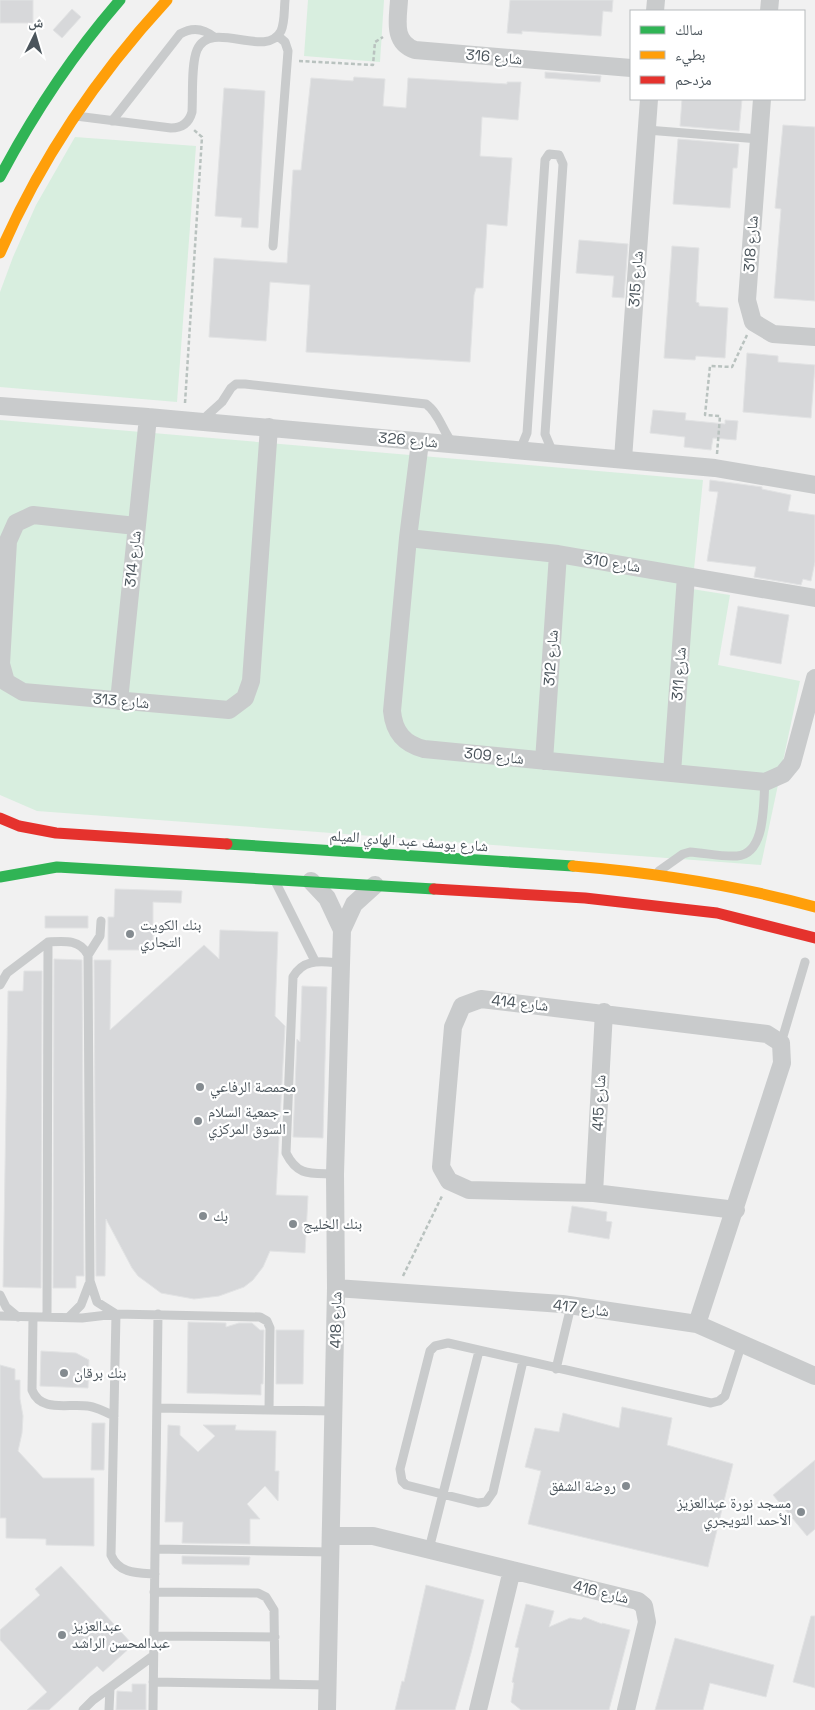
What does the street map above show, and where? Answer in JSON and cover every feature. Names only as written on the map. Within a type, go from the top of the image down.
[{"type":"street","points":[[0,177],[51,88],[91,34],[120,0]]},
{"type":"street","points":[[0,253],[32,186],[73,116],[123,41],[167,0]]},
{"type":"street","points":[[397,27],[399,0]]},
{"type":"street","name":"شارع 316","points":[[397,27],[400,39],[415,50],[630,68]]},
{"type":"street","name":"شارع 315","points":[[623,459],[649,100]]},
{"type":"street","name":"شارع 318","points":[[753,322],[747,300],[762,100]]},
{"type":"street","points":[[753,322],[773,334],[815,337]]},
{"type":"street","name":"شارع 326","points":[[0,406],[269,427],[716,468],[815,485]]},
{"type":"street","name":"شارع 314","points":[[119,700],[148,417]]},
{"type":"street","name":"شارع 313","points":[[136,526],[33,515],[16,524],[8,541],[1,664],[6,682],[23,692],[229,710],[245,698],[250,681],[269,427]]},
{"type":"street","name":"شارع 309","points":[[420,442],[408,538],[392,711],[396,729],[407,743],[424,749],[765,782]]},
{"type":"street","name":"شارع 310","points":[[408,538],[558,554],[815,598]]},
{"type":"street","name":"شارع 312","points":[[544,761],[558,554]]},
{"type":"street","name":"شارع 311","points":[[672,773],[686,576]]},
{"type":"street","points":[[765,782],[778,778],[792,764],[815,678]]},
{"type":"street","name":"شارع يوسف عبد الهادي الميلم","points":[[0,818],[19,826],[56,833],[594,868],[655,874],[699,879],[759,891],[815,907]]},
{"type":"street","points":[[0,877],[36,869],[57,868],[311,881],[576,898],[696,902],[717,913],[815,938]]},
{"type":"street","points":[[696,902],[699,879]]},
{"type":"street","name":"شارع 418","points":[[311,881],[327,898],[342,930]]},
{"type":"street","name":"شارع 418","points":[[327,1710],[335,1411],[335,1174],[342,930],[354,904],[375,885]]},
{"type":"street","points":[[717,913],[721,899],[734,893],[815,913]]},
{"type":"street","name":"شارع 414","points":[[449,1181],[441,1167],[453,1027],[462,1006],[481,999],[604,1012],[767,1034],[781,1044]]},
{"type":"street","name":"شارع 415","points":[[594,1193],[604,1012]]},
{"type":"street","points":[[697,1324],[736,1210],[782,1063],[781,1044]]},
{"type":"street","points":[[449,1181],[469,1190],[594,1193],[736,1210]]},
{"type":"street","name":"شارع 417","points":[[336,1288],[572,1306],[697,1324],[815,1376]]},
{"type":"street","name":"شارع 416","points":[[332,1544],[373,1536],[638,1601],[644,1606],[647,1622],[626,1710]]},
{"type":"street","points":[[478,1710],[512,1570]]},
{"type":"lane","points":[[112,121],[180,34],[186,30],[199,29],[214,37],[263,42],[278,36],[282,27],[285,0]]},
{"type":"lane","points":[[273,246],[287,60],[287,47],[278,36]]},
{"type":"lane","points":[[73,116],[171,128],[186,123],[192,112],[197,49],[204,41],[214,37]]},
{"type":"lane","points":[[647,130],[759,139]]},
{"type":"lane","points":[[520,450],[527,433],[545,160],[549,154],[554,153],[559,155],[563,164],[545,434],[553,453]]},
{"type":"lane","points":[[192,421],[222,402],[236,384],[245,384],[426,404],[436,414],[444,433],[454,444]]},
{"type":"lane","points":[[655,874],[683,854],[690,852],[738,856],[748,852],[755,845],[759,836],[765,782]]},
{"type":"lane","points":[[274,879],[315,961]]},
{"type":"lane","points":[[88,955],[100,936],[101,921]]},
{"type":"lane","points":[[47,1317],[48,942]]},
{"type":"lane","points":[[0,985],[7,973],[48,942],[77,943],[84,947],[88,955],[90,1281],[85,1297],[69,1317]]},
{"type":"lane","points":[[335,1174],[304,1172],[295,1168],[286,1153],[293,977],[298,968],[315,961],[342,963]]},
{"type":"lane","points":[[781,1044],[805,962]]},
{"type":"lane","points":[[90,1281],[97,1302],[116,1314]]},
{"type":"lane","points":[[0,1295],[6,1307],[18,1317]]},
{"type":"lane","points":[[556,1369],[572,1306]]},
{"type":"lane","points":[[116,1314],[111,1555],[115,1564],[124,1570],[154,1574]]},
{"type":"lane","points":[[0,1316],[94,1317],[116,1314],[158,1314],[260,1317],[267,1321],[270,1328],[268,1410]]},
{"type":"lane","points":[[153,1710],[158,1314]]},
{"type":"lane","points":[[33,1317],[32,1390],[35,1397],[50,1406],[90,1406],[114,1416]]},
{"type":"lane","points":[[523,1361],[493,1492],[489,1498],[478,1503],[406,1485],[400,1474],[430,1351],[442,1343],[479,1352],[523,1361],[711,1403],[720,1401],[725,1396],[742,1343]]},
{"type":"lane","points":[[429,1550],[479,1352]]},
{"type":"lane","points":[[157,1408],[335,1411]]},
{"type":"lane","points":[[155,1549],[332,1544]]},
{"type":"lane","points":[[154,1592],[258,1593],[271,1602],[274,1610],[275,1684]]},
{"type":"lane","points":[[154,1636],[274,1637]]},
{"type":"lane","points":[[83,1710],[153,1656]]},
{"type":"lane","points":[[153,1682],[328,1685]]},
{"type":"lane","points":[[109,1710],[110,1688]]},
{"type":"path","points":[[287,60],[373,64],[375,42],[397,27]]},
{"type":"path","points":[[186,123],[202,137],[192,421]]},
{"type":"path","points":[[716,468],[720,416],[705,415],[710,366],[732,367],[753,322]]},
{"type":"path","points":[[395,1291],[449,1181]]},
{"type":"green space","points":[[308,0],[384,0],[380,62],[304,56]]},
{"type":"green space","points":[[75,137],[196,146],[177,402],[0,387],[0,292],[36,205]]},
{"type":"green space","points":[[0,420],[703,480],[692,589],[730,595],[718,665],[800,681],[761,865],[37,811],[0,795]]},
{"type":"building","points":[[0,0],[33,0],[33,23],[0,23]]},
{"type":"building","points":[[510,0],[613,0],[612,12],[603,11],[601,36],[522,31],[522,34],[507,33]]},
{"type":"building","points":[[72,9],[81,17],[62,38],[53,30]]},
{"type":"building","points":[[545,72],[601,76],[600,82],[545,78]]},
{"type":"building","points":[[354,77],[385,79],[383,106],[406,108],[408,78],[507,84],[507,82],[521,82],[518,120],[482,117],[480,156],[512,158],[507,226],[487,224],[483,288],[476,288],[474,295],[470,362],[306,352],[310,285],[270,282],[266,341],[209,337],[214,258],[287,263],[293,170],[301,170],[311,78],[353,81]]},
{"type":"building","points":[[224,88],[265,91],[258,228],[241,227],[242,218],[215,216]]},
{"type":"building","points":[[682,100],[742,100],[739,131],[680,126]]},
{"type":"building","points":[[783,125],[815,127],[815,301],[774,298],[781,209],[775,208]]},
{"type":"building","points":[[678,139],[739,144],[737,168],[733,168],[730,208],[673,204]]},
{"type":"building","points":[[579,240],[628,244],[624,298],[612,297],[614,276],[576,273]]},
{"type":"building","points":[[672,246],[699,248],[696,302],[699,303],[699,306],[728,308],[725,358],[696,356],[695,360],[664,358]]},
{"type":"building","points":[[747,353],[778,356],[778,362],[815,365],[811,418],[743,412]]},
{"type":"building","points":[[653,410],[686,413],[685,420],[725,424],[725,420],[738,421],[736,440],[713,438],[711,450],[684,447],[685,437],[650,433]]},
{"type":"building","points":[[710,480],[762,487],[762,489],[791,495],[788,511],[815,515],[815,562],[811,581],[803,579],[801,585],[754,577],[756,567],[707,561],[718,492],[709,491]]},
{"type":"building","points":[[738,606],[789,615],[781,664],[730,655]]},
{"type":"building","points":[[115,889],[182,891],[181,903],[153,902],[153,950],[108,950],[108,917],[114,917]]},
{"type":"building","points":[[45,916],[88,916],[88,928],[45,928]]},
{"type":"building","name":"جمعية السلام - السوق المركزي","points":[[220,930],[278,932],[275,1016],[285,1026],[276,1195],[308,1196],[305,1253],[270,1251],[263,1267],[253,1280],[244,1287],[219,1296],[194,1299],[161,1293],[138,1276],[106,1219],[105,1276],[96,1276],[94,960],[111,960],[110,1030],[204,945],[219,959]]},
{"type":"building","points":[[54,959],[82,960],[84,1276],[76,1276],[76,1288],[53,1288]]},
{"type":"building","points":[[24,971],[42,971],[41,1288],[3,1287],[8,991],[23,991]]},
{"type":"building","points":[[302,986],[327,987],[323,1138],[293,1137],[297,1039],[300,1042]]},
{"type":"building","points":[[572,1206],[607,1212],[606,1221],[612,1222],[609,1239],[568,1232]]},
{"type":"building","points":[[188,1322],[226,1323],[226,1327],[239,1323],[252,1323],[260,1330],[264,1330],[261,1395],[187,1393]]},
{"type":"building","points":[[276,1330],[304,1330],[303,1384],[276,1384]]},
{"type":"building","name":"بنك برقان","points":[[41,1351],[76,1353],[89,1360],[88,1388],[40,1386]]},
{"type":"building","points":[[0,1365],[15,1369],[15,1380],[20,1380],[20,1399],[23,1416],[18,1451],[43,1478],[94,1478],[94,1546],[46,1545],[46,1539],[6,1538],[6,1518],[0,1518]]},
{"type":"building","name":"روضة الشفق","points":[[622,1407],[672,1418],[667,1445],[733,1464],[708,1567],[528,1524],[541,1471],[525,1467],[535,1428],[559,1432],[563,1413],[619,1428]]},
{"type":"building","points":[[92,1423],[105,1423],[104,1470],[91,1470]]},
{"type":"building","points":[[168,1425],[180,1426],[180,1435],[198,1452],[215,1436],[203,1425],[236,1425],[235,1430],[276,1431],[275,1471],[279,1471],[278,1501],[265,1486],[247,1504],[260,1519],[250,1519],[250,1544],[182,1543],[183,1522],[165,1522]]},
{"type":"building","name":"مسجد نورة عبدالعزيز الأحمد التويجري","points":[[815,1460],[815,1529],[807,1536],[773,1495]]},
{"type":"building","points":[[182,1556],[250,1557],[249,1565],[182,1564]]},
{"type":"building","name":"عبدالعزيز عبدالمحسن الراشد","points":[[61,1566],[133,1645],[103,1672],[97,1666],[49,1710],[27,1710],[47,1692],[0,1640],[0,1630],[40,1595],[35,1589]]},
{"type":"building","points":[[426,1585],[484,1600],[471,1653],[455,1710],[395,1710],[402,1681],[404,1682]]},
{"type":"building","points":[[526,1604],[554,1611],[549,1627],[570,1618],[581,1620],[584,1617],[602,1624],[630,1630],[609,1710],[521,1710],[511,1702],[514,1683],[512,1682],[519,1648],[515,1647]]},
{"type":"building","points":[[811,1616],[815,1616],[815,1688],[793,1682]]},
{"type":"building","points":[[675,1638],[774,1665],[766,1697],[710,1683],[703,1710],[655,1710]]},
{"type":"building","points":[[132,1684],[146,1684],[146,1710],[116,1710],[117,1691],[132,1692]]},
{"type":"traffic: fast","points":[[0,177],[26,130],[55,85],[86,41],[120,0]]},
{"type":"traffic: fast","points":[[227,844],[573,866]]},
{"type":"traffic: fast","points":[[0,877],[57,867],[434,889]]},
{"type":"traffic: slow","points":[[0,253],[34,184],[52,151],[73,119],[117,58],[167,0]]},
{"type":"traffic: slow","points":[[573,866],[635,872],[726,886],[815,907]]},
{"type":"traffic: jam","points":[[0,818],[19,826],[56,833],[227,844]]},
{"type":"traffic: jam","points":[[434,889],[585,898],[717,913],[815,938]]},
{"type":"place","name":"بنك الكويت التجاري","points":[[130,934]]},
{"type":"place","name":"محمصة الرفاعي","points":[[200,1087]]},
{"type":"place","name":"جمعية السلام - السوق المركزي","points":[[198,1121]]},
{"type":"place","name":"بك","points":[[203,1216]]},
{"type":"place","name":"بنك الخليج","points":[[293,1224]]},
{"type":"place","name":"بنك برقان","points":[[64,1373]]},
{"type":"place","name":"روضة الشفق","points":[[626,1486]]},
{"type":"place","name":"مسجد نورة عبدالعزيز الأحمد التويجري","points":[[801,1512]]},
{"type":"place","name":"عبدالعزيز عبدالمحسن الراشد","points":[[62,1635]]}]
